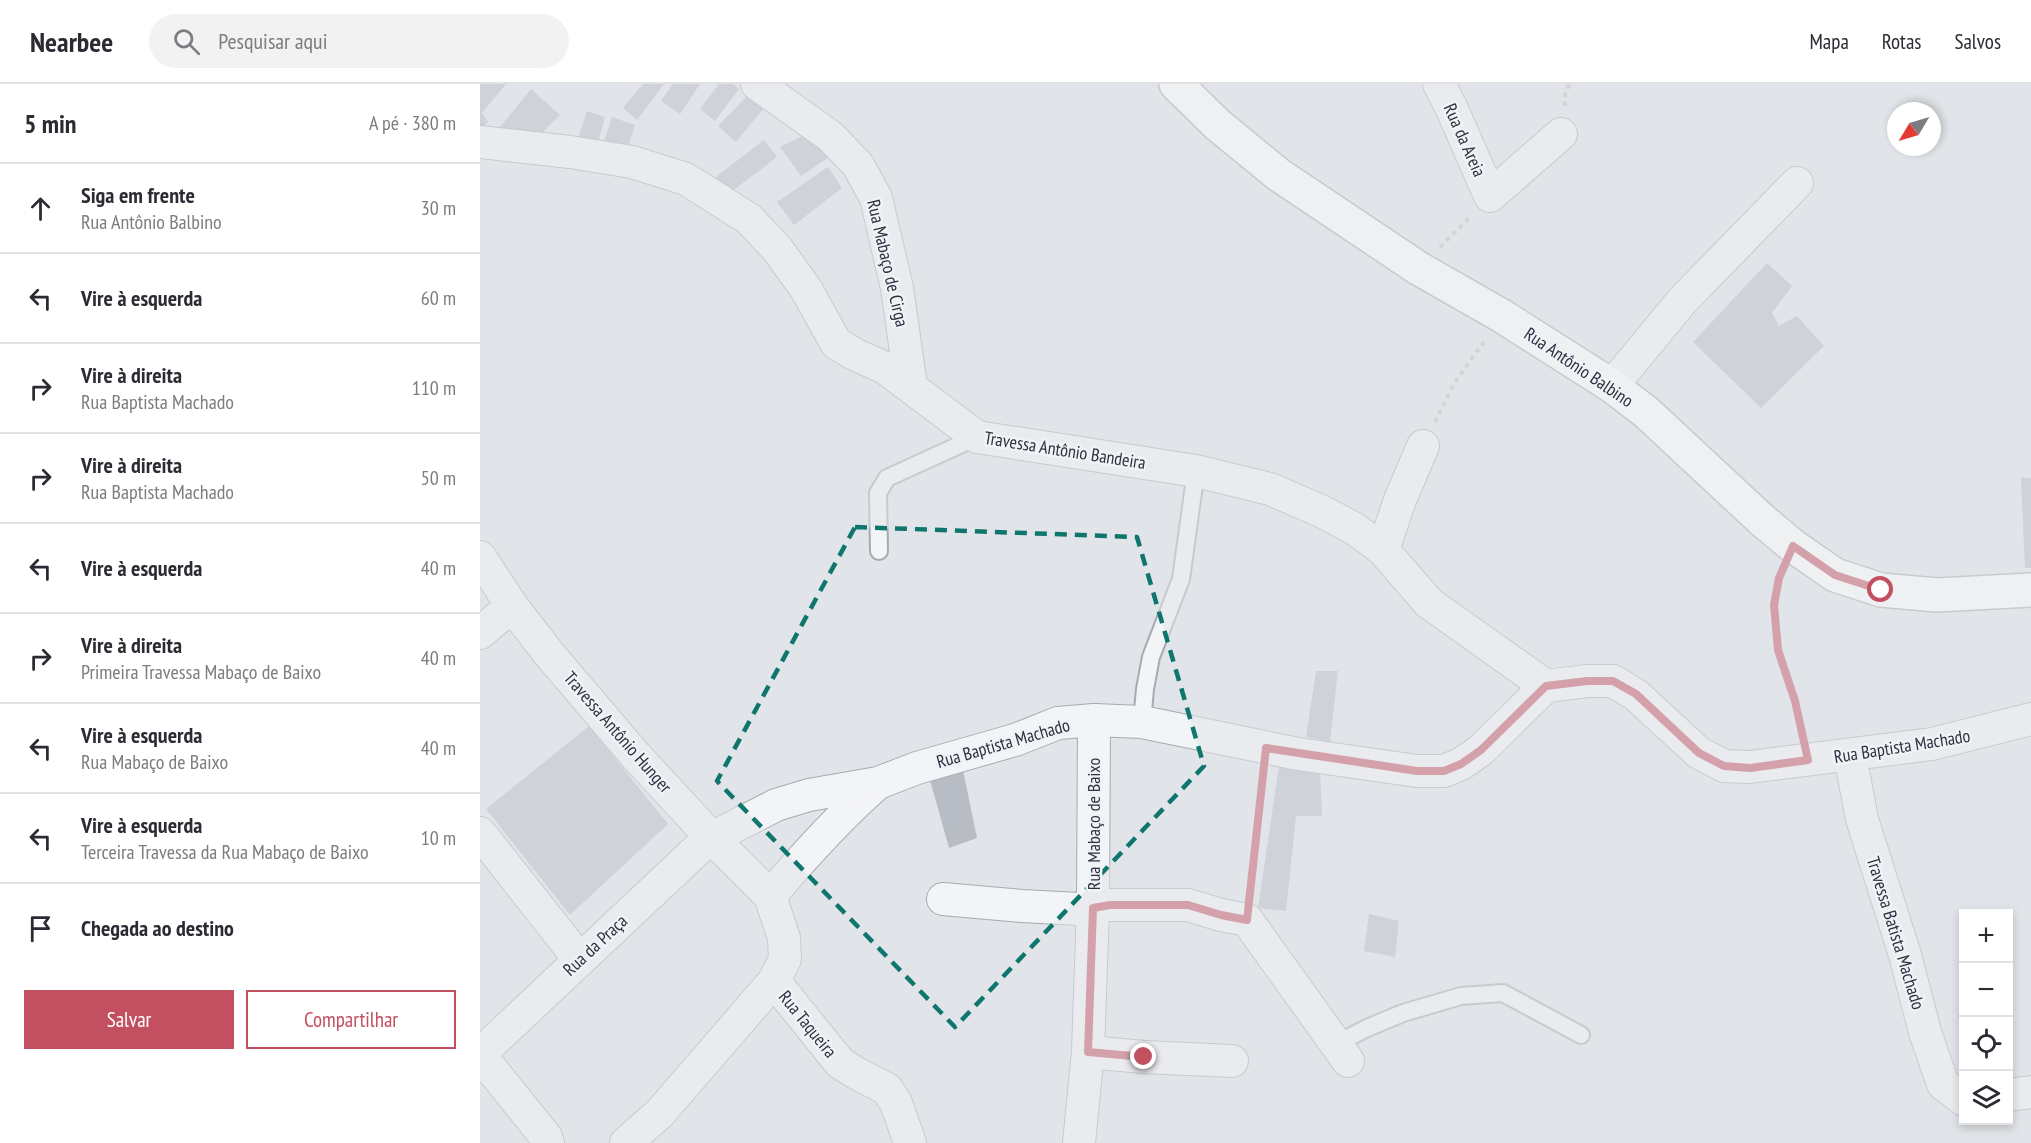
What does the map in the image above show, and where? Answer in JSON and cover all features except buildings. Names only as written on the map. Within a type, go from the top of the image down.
[{"type":"main road","name":"Rua Antônio Balbino","points":[[1176,84],[1218,125],[1279,176],[1418,268],[1502,316],[1612,386],[1646,412],[1762,520],[1793,546],[1835,575],[1881,590],[1937,595],[2031,590]]},
{"type":"street","name":"Rua Mabaço de Cirga","points":[[757,84],[830,136],[858,165],[876,198],[897,288],[911,386]]},
{"type":"street","name":"Rua da Areia","points":[[1439,84],[1490,196],[1561,134]]},
{"type":"street","name":"Travessa Antônio Bandeira","points":[[480,142],[570,152],[632,162],[686,179],[749,219],[778,250],[806,289],[836,342],[854,354],[885,368],[977,437],[1196,471],[1270,489],[1323,512],[1355,529],[1383,550],[1429,603],[1546,686]]},
{"type":"street","points":[[1612,386],[1682,301],[1797,183]]},
{"type":"street","points":[[1383,550],[1400,500],[1423,446]]},
{"type":"street","name":"Travessa Antônio Hunger","points":[[480,557],[512,606],[550,655],[636,756],[770,896]]},
{"type":"street","points":[[480,633],[512,606]]},
{"type":"street","name":"Rua Baptista Machado","points":[[712,838],[776,805],[809,795],[878,783],[917,768],[1015,740],[1058,723],[1094,720],[1142,722],[1266,748],[1417,771],[1444,771],[1461,764],[1481,750],[1546,686],[1587,681],[1613,681],[1636,694],[1699,753],[1724,766],[1750,768],[1932,744],[2031,719]]},
{"type":"street","name":"Rua Mabaço de Baixo","points":[[1079,1143],[1088,1052],[1093,908],[1094,720]]},
{"type":"street","name":"Travessa Batista Machado","points":[[1850,756],[1862,819],[1905,955],[1926,1032],[1943,1084],[1959,1096]]},
{"type":"street","name":"Rua Baptista Machado","points":[[770,896],[840,817],[878,783]]},
{"type":"street","points":[[480,833],[580,960]]},
{"type":"street","name":"Rua da Praça","points":[[480,1054],[712,838]]},
{"type":"street","points":[[626,1143],[660,1113],[774,981],[785,959],[784,938],[770,896]]},
{"type":"street","points":[[943,899],[1022,906],[1093,908],[1110,905],[1188,905],[1247,920],[1342,1053]]},
{"type":"street","name":"Rua Taqueira","points":[[774,981],[840,1063],[887,1089],[896,1103],[910,1143]]},
{"type":"street","points":[[1088,1052],[1232,1061]]},
{"type":"street","points":[[480,1054],[546,1137],[548,1143]]},
{"type":"street","points":[[2013,1094],[2031,1092]]},
{"type":"lane","points":[[879,551],[878,493],[887,477],[977,437]]},
{"type":"lane","points":[[1142,722],[1149,664],[1181,579],[1196,471]]},
{"type":"lane","points":[[1342,1053],[1368,1028],[1403,1012],[1461,996],[1503,993],[1581,1035]]},
{"type":"path","name":"Rua da Areia","points":[[1418,268],[1490,196]]},
{"type":"path","points":[[1423,446],[1453,385],[1502,316]]},
{"type":"path","points":[[1793,546],[1779,578],[1774,605],[1778,650],[1795,701],[1808,760]]},
{"type":"path","points":[[1247,920],[1266,748]]},
{"type":"highlighted area","points":[[855,527],[1137,537],[1204,766],[955,1027],[717,781]]},
{"type":"route","points":[[1144,1057],[1088,1052],[1093,908],[1110,905],[1188,905],[1247,920],[1266,748],[1417,771],[1444,771],[1461,764],[1481,750],[1546,686],[1587,681],[1613,681],[1636,694],[1699,753],[1724,766],[1750,768],[1808,760],[1795,701],[1778,650],[1774,605],[1779,578],[1793,546],[1835,575],[1881,590]]}]
